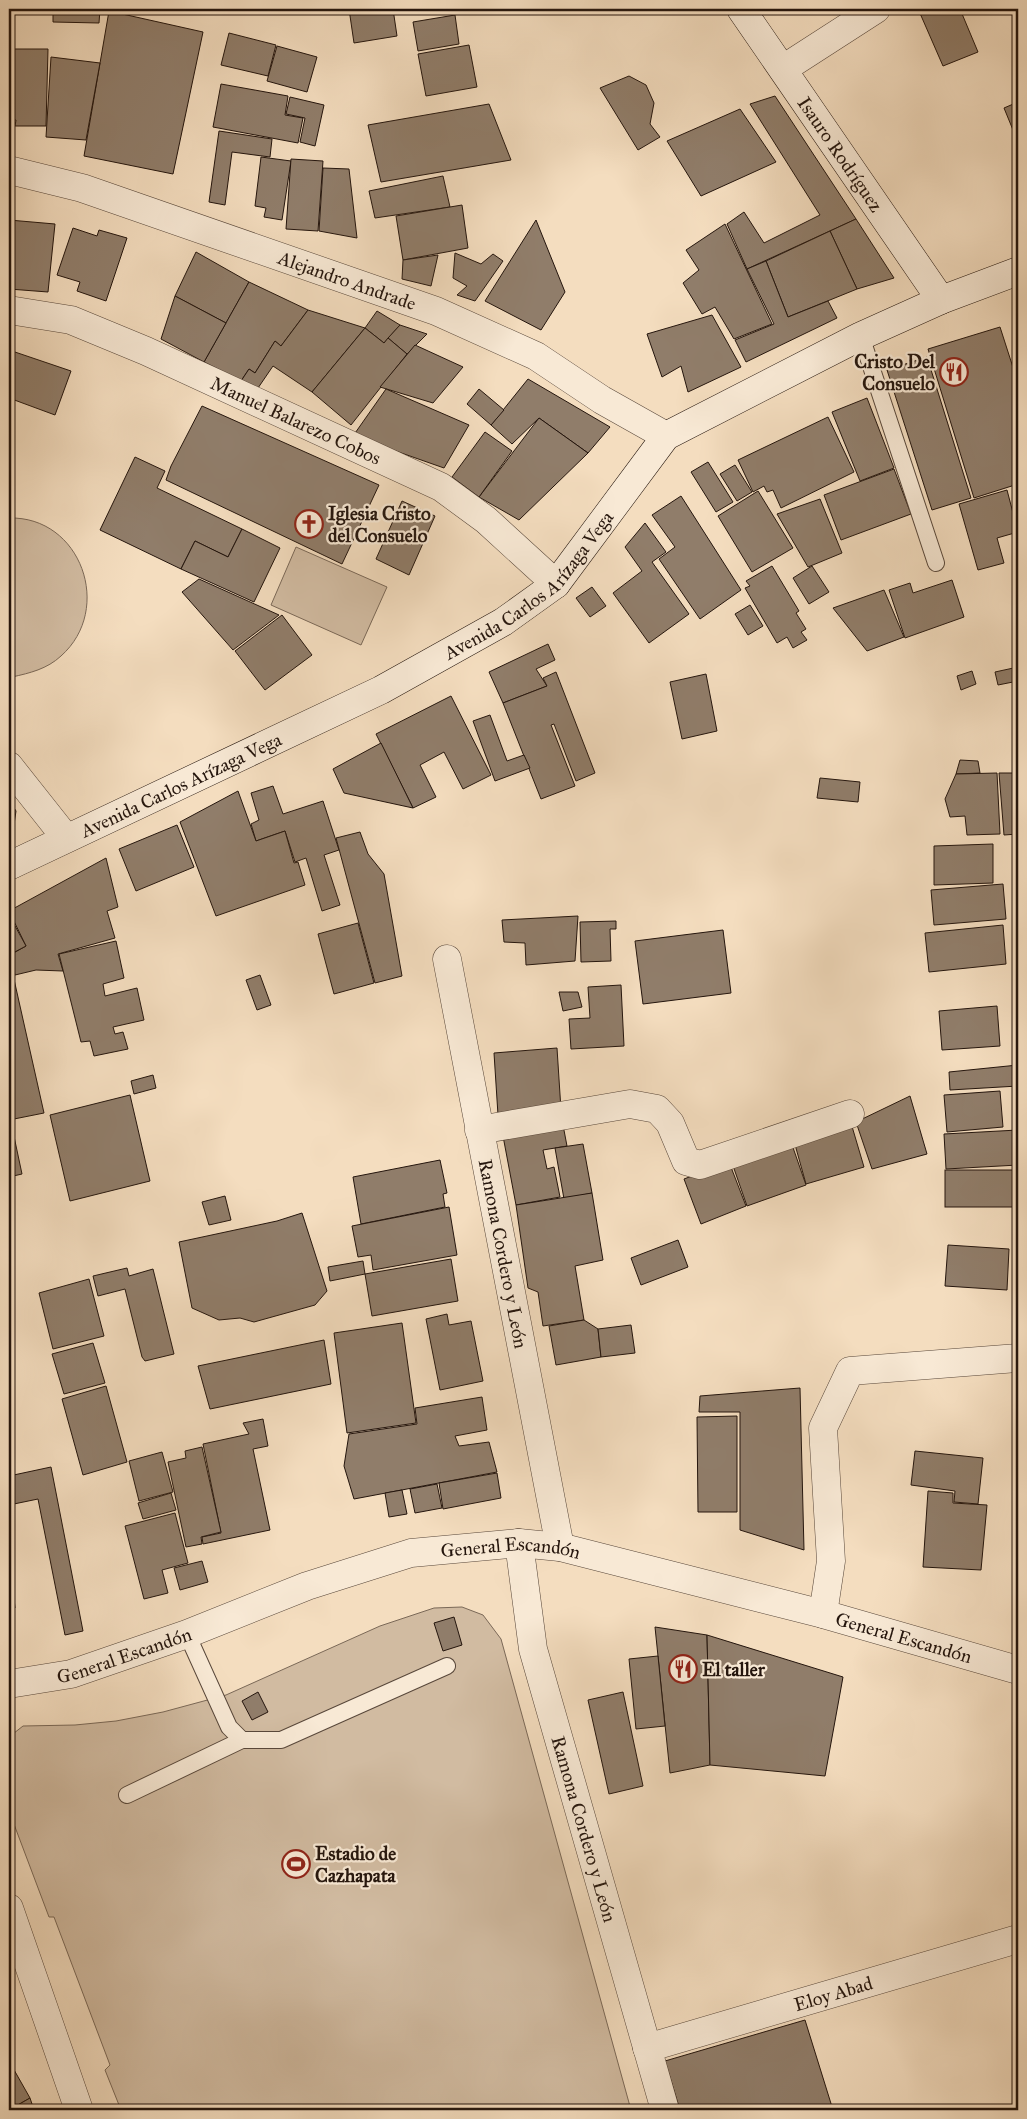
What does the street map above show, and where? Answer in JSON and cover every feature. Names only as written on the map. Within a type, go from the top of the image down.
[{"type":"street","name":"Isauro Rodríguez","points":[[741,9],[941,300]]},
{"type":"street","points":[[783,69],[876,9]]},
{"type":"street","name":"Alejandro Andrade","points":[[9,170],[82,188],[436,311],[536,356],[602,400],[666,436]]},
{"type":"street","name":"Avenida Carlos Arízaga Vega","points":[[9,866],[381,690],[503,622],[556,584],[666,436],[861,336],[941,300],[1018,271]]},
{"type":"street","name":"Manuel Balarezo Cobos","points":[[9,310],[80,323],[155,355],[441,487],[486,520],[556,584]]},
{"type":"street","points":[[9,766],[66,838]]},
{"type":"street","name":"Ramona Cordero y León","points":[[447,959],[560,1548]]},
{"type":"street","points":[[479,1130],[630,1104],[657,1109],[670,1123],[686,1161],[700,1165],[850,1114]]},
{"type":"street","points":[[823,1614],[831,1561],[823,1428],[850,1371],[1018,1358]]},
{"type":"street","name":"Ramona Cordero y León","points":[[519,1543],[532,1649],[665,2110]]},
{"type":"street","name":"General Escandón","points":[[9,1684],[71,1674],[187,1634],[307,1586],[411,1553],[519,1543],[560,1548],[823,1614],[1018,1670]]},
{"type":"street","points":[[9,1908],[79,2110]]},
{"type":"street","name":"Eloy Abad","points":[[647,2048],[1018,1939]]},
{"type":"lane","points":[[861,336],[936,564]]},
{"type":"lane","points":[[187,1634],[229,1727],[242,1740]]},
{"type":"lane","points":[[127,1795],[242,1740],[281,1740],[447,1666]]},
{"type":"shaded area","points":[[9,518],[34,521],[55,532],[71,548],[82,569],[87,591],[85,614],[77,636],[61,656],[44,667],[12,677],[9,676]]},
{"type":"shaded area","points":[[296,547],[387,587],[361,645],[271,605]]},
{"type":"shaded area","name":"Estadio de Cazhapata","points":[[462,1607],[483,1615],[501,1639],[631,2110],[121,2110],[105,2070],[110,2065],[54,1917],[49,1917],[9,1811],[9,1737],[23,1726],[75,1725],[116,1721],[163,1712],[226,1695],[380,1626],[434,1608]]},
{"type":"building","points":[[53,9],[100,9],[99,23],[53,22]]},
{"type":"building","points":[[349,9],[393,9],[397,36],[354,43]]},
{"type":"building","points":[[924,9],[960,9],[978,52],[943,66],[919,11]]},
{"type":"building","points":[[109,11],[203,32],[173,174],[84,156]]},
{"type":"building","points":[[455,15],[459,44],[418,51],[413,22]]},
{"type":"building","points":[[229,33],[276,45],[268,76],[221,65]]},
{"type":"building","points":[[469,45],[477,87],[426,96],[418,54]]},
{"type":"building","points":[[277,46],[317,57],[307,92],[267,81]]},
{"type":"building","points":[[9,49],[48,49],[46,126],[15,126],[16,120],[9,120]]},
{"type":"building","points":[[51,57],[100,63],[86,140],[46,137]]},
{"type":"building","points":[[629,76],[646,85],[654,103],[650,124],[660,137],[638,150],[600,88]]},
{"type":"building","points":[[221,84],[288,96],[285,115],[303,118],[298,143],[213,127]]},
{"type":"building","points":[[775,96],[856,219],[747,269],[727,224],[744,212],[764,243],[820,215],[750,104]]},
{"type":"building","points":[[290,97],[324,105],[315,146],[300,142],[305,118],[286,114]]},
{"type":"building","points":[[1018,102],[1018,128],[1013,130],[1004,108]]},
{"type":"building","points":[[489,104],[511,160],[381,182],[368,125]]},
{"type":"building","points":[[740,109],[776,162],[701,196],[667,141]]},
{"type":"building","points":[[219,131],[272,139],[270,157],[232,152],[225,205],[209,202]]},
{"type":"building","points":[[261,157],[291,161],[282,220],[264,217],[266,208],[255,206]]},
{"type":"building","points":[[291,159],[323,161],[318,231],[286,229]]},
{"type":"building","points":[[323,168],[349,169],[357,238],[319,231]]},
{"type":"building","points":[[443,176],[450,207],[375,218],[369,191]]},
{"type":"building","points":[[462,205],[468,248],[403,260],[396,216]]},
{"type":"building","points":[[856,219],[894,278],[857,289],[830,231]]},
{"type":"building","points":[[9,220],[55,224],[48,292],[9,289]]},
{"type":"building","points":[[536,220],[565,292],[541,330],[485,301]]},
{"type":"building","points":[[725,224],[772,324],[734,339],[715,307],[702,314],[683,283],[699,270],[686,250]]},
{"type":"building","points":[[73,228],[97,236],[99,230],[127,238],[106,301],[77,291],[80,282],[57,275]]},
{"type":"building","points":[[830,231],[857,289],[788,317],[766,261]]},
{"type":"building","points":[[196,252],[249,282],[226,323],[175,296]]},
{"type":"building","points":[[455,253],[481,264],[493,254],[503,261],[475,301],[457,295],[467,286],[453,278]]},
{"type":"building","points":[[438,255],[431,286],[402,279],[403,260]]},
{"type":"building","points":[[766,261],[788,317],[828,301],[837,318],[746,362],[735,340],[774,324],[747,269]]},
{"type":"building","points":[[249,282],[308,310],[281,346],[275,341],[255,373],[249,369],[241,381],[204,362]]},
{"type":"building","points":[[175,296],[226,323],[204,362],[161,339]]},
{"type":"building","points":[[308,310],[365,328],[312,392],[273,366],[258,388],[241,381],[249,369],[255,373],[275,341],[281,346]]},
{"type":"building","points":[[377,311],[400,325],[384,343],[365,328]]},
{"type":"building","points":[[712,315],[741,367],[688,392],[681,366],[662,377],[647,334]]},
{"type":"building","points":[[400,325],[427,334],[407,354],[388,338]]},
{"type":"building","points":[[1000,327],[1018,383],[1018,484],[974,498],[928,349]]},
{"type":"building","points":[[365,328],[384,343],[388,338],[407,354],[351,425],[312,392]]},
{"type":"building","points":[[415,345],[463,367],[433,403],[380,387]]},
{"type":"building","points":[[9,350],[71,371],[55,415],[9,398]]},
{"type":"building","points":[[927,357],[971,498],[932,510],[887,370]]},
{"type":"building","points":[[528,379],[610,427],[588,453],[539,418],[512,444],[491,425]]},
{"type":"building","points":[[386,389],[469,425],[444,468],[353,436]]},
{"type":"building","points":[[479,389],[504,410],[491,425],[467,404]]},
{"type":"building","points":[[867,398],[894,468],[860,481],[832,412]]},
{"type":"building","name":"Iglesia Cristo del Consuelo","points":[[202,406],[379,485],[342,564],[166,480],[171,466]]},
{"type":"building","points":[[828,417],[854,472],[781,508],[773,490],[767,492],[764,486],[753,492],[738,460]]},
{"type":"building","points":[[539,418],[588,453],[519,520],[479,497]]},
{"type":"building","points":[[485,432],[512,451],[479,497],[452,477]]},
{"type":"building","points":[[135,457],[165,471],[157,488],[242,529],[228,557],[195,541],[181,569],[100,530]]},
{"type":"building","points":[[708,462],[733,502],[716,512],[691,472]]},
{"type":"building","points":[[735,465],[752,492],[737,501],[720,474]]},
{"type":"building","points":[[894,469],[911,514],[841,540],[824,495]]},
{"type":"building","points":[[1007,490],[1018,532],[997,538],[1004,563],[978,570],[959,504]]},
{"type":"building","points":[[758,491],[793,548],[752,572],[718,516]]},
{"type":"building","points":[[681,496],[741,590],[700,619],[659,559],[675,547],[652,515]]},
{"type":"building","points":[[820,499],[842,553],[808,567],[777,514]]},
{"type":"building","points":[[402,501],[435,516],[409,575],[376,559]]},
{"type":"building","points":[[645,523],[666,552],[652,562],[689,614],[649,643],[613,593],[642,571],[625,547]]},
{"type":"building","points":[[242,529],[280,548],[254,602],[181,569],[195,541],[228,557]]},
{"type":"building","points":[[772,566],[799,611],[796,613],[806,629],[801,632],[807,640],[793,648],[787,637],[777,643],[745,588],[750,586],[746,581]]},
{"type":"building","points":[[812,566],[829,592],[809,604],[793,578]]},
{"type":"building","points":[[199,579],[279,615],[233,650],[182,592]]},
{"type":"building","points":[[952,580],[964,617],[905,638],[889,590],[910,583],[913,593]]},
{"type":"building","points":[[592,587],[606,606],[590,617],[576,598]]},
{"type":"building","points":[[884,590],[904,637],[867,651],[833,608]]},
{"type":"building","points":[[750,605],[763,626],[748,635],[735,614]]},
{"type":"building","points":[[282,615],[312,655],[265,690],[235,651]]},
{"type":"building","points":[[548,644],[555,660],[536,669],[547,686],[503,703],[489,672]]},
{"type":"building","points":[[1018,667],[1018,681],[998,685],[995,672]]},
{"type":"building","points":[[972,671],[976,684],[961,690],[957,676]]},
{"type":"building","points":[[556,672],[595,773],[576,781],[554,724],[551,725],[575,786],[541,799],[503,703],[547,686],[543,678]]},
{"type":"building","points":[[706,674],[717,731],[682,739],[670,682]]},
{"type":"building","points":[[451,696],[491,775],[463,789],[444,752],[420,765],[436,797],[413,808],[376,734]]},
{"type":"building","points":[[490,715],[507,761],[524,755],[530,768],[495,781],[473,721]]},
{"type":"building","points":[[381,743],[413,808],[344,793],[333,769]]},
{"type":"building","points":[[960,760],[978,761],[980,773],[956,774]]},
{"type":"building","points":[[997,773],[1000,834],[967,835],[965,816],[950,817],[945,799],[956,774]]},
{"type":"building","points":[[999,773],[1018,773],[1018,834],[1004,835]]},
{"type":"building","points":[[820,778],[860,782],[858,802],[817,798]]},
{"type":"building","points":[[273,786],[283,814],[323,801],[339,850],[324,855],[340,905],[322,911],[306,858],[295,862],[285,831],[256,841],[251,824],[259,820],[251,793]]},
{"type":"building","points":[[238,791],[256,841],[285,831],[294,863],[298,862],[305,885],[216,916],[180,822]]},
{"type":"building","points":[[9,800],[16,811],[12,838],[9,840]]},
{"type":"building","points":[[177,825],[194,867],[136,891],[119,849]]},
{"type":"building","points":[[360,832],[368,854],[384,874],[402,976],[375,983],[336,838]]},
{"type":"building","points":[[993,844],[993,883],[934,885],[934,846]]},
{"type":"building","points":[[106,858],[118,907],[107,911],[115,938],[58,954],[63,971],[36,970],[15,975],[10,955],[26,946],[9,911]]},
{"type":"building","points":[[1003,884],[1006,919],[934,925],[931,890]]},
{"type":"building","points":[[9,915],[26,946],[9,955]]},
{"type":"building","points":[[578,916],[575,961],[526,965],[525,943],[504,942],[502,920]]},
{"type":"building","points":[[616,921],[616,929],[610,929],[611,961],[581,962],[580,922]]},
{"type":"building","points":[[358,923],[374,983],[334,994],[318,934]]},
{"type":"building","points":[[1003,925],[1006,964],[929,972],[925,933]]},
{"type":"building","points":[[723,930],[731,993],[643,1004],[635,941]]},
{"type":"building","points":[[116,941],[124,978],[103,984],[105,996],[137,988],[144,1020],[113,1027],[115,1034],[123,1032],[128,1049],[94,1056],[90,1041],[81,1042],[59,954]]},
{"type":"building","points":[[9,957],[44,1113],[9,1120]]},
{"type":"building","points":[[260,975],[271,1005],[257,1010],[246,980]]},
{"type":"building","points":[[621,985],[624,1046],[571,1049],[569,1019],[590,1018],[588,987]]},
{"type":"building","points":[[559,992],[578,992],[582,1007],[563,1011]]},
{"type":"building","points":[[997,1006],[1000,1046],[942,1050],[939,1011]]},
{"type":"building","points":[[557,1048],[561,1110],[498,1115],[494,1053]]},
{"type":"building","points":[[1018,1065],[1018,1086],[950,1090],[949,1072]]},
{"type":"building","points":[[153,1075],[156,1088],[134,1094],[131,1081]]},
{"type":"building","points":[[1000,1091],[1003,1127],[947,1132],[944,1095]]},
{"type":"building","points":[[130,1095],[150,1181],[70,1201],[50,1115]]},
{"type":"building","points":[[910,1096],[927,1154],[872,1169],[856,1122]]},
{"type":"building","points":[[851,1123],[864,1167],[806,1184],[794,1141]]},
{"type":"building","points":[[563,1125],[567,1146],[543,1150],[547,1169],[554,1167],[560,1197],[516,1205],[503,1136]]},
{"type":"building","points":[[12,1127],[22,1174],[9,1177],[9,1128]]},
{"type":"building","points":[[1018,1130],[1018,1165],[946,1169],[944,1134]]},
{"type":"building","points":[[790,1139],[806,1185],[747,1206],[731,1160]]},
{"type":"building","points":[[583,1144],[592,1193],[564,1199],[555,1148]]},
{"type":"building","points":[[440,1160],[447,1193],[443,1194],[445,1207],[361,1224],[353,1177]]},
{"type":"building","points":[[729,1162],[746,1206],[701,1224],[684,1179]]},
{"type":"building","points":[[945,1170],[1018,1170],[1018,1207],[945,1207]]},
{"type":"building","points":[[592,1193],[603,1260],[575,1266],[584,1320],[543,1326],[538,1292],[528,1288],[516,1205]]},
{"type":"building","points":[[225,1196],[231,1220],[209,1225],[202,1202]]},
{"type":"building","points":[[449,1207],[457,1255],[373,1270],[371,1255],[358,1257],[352,1226]]},
{"type":"building","points":[[302,1213],[327,1291],[315,1305],[254,1322],[240,1318],[219,1320],[192,1308],[179,1242],[277,1221]]},
{"type":"building","points":[[678,1240],[688,1267],[641,1285],[631,1258]]},
{"type":"building","points":[[948,1245],[1009,1249],[1007,1290],[945,1286]]},
{"type":"building","points":[[451,1259],[458,1301],[372,1316],[365,1274]]},
{"type":"building","points":[[363,1261],[365,1274],[330,1281],[328,1267]]},
{"type":"building","points":[[127,1268],[129,1276],[153,1269],[174,1354],[145,1361],[142,1357],[125,1289],[98,1296],[93,1276]]},
{"type":"building","points":[[89,1279],[104,1336],[53,1349],[39,1293]]},
{"type":"building","points":[[447,1314],[449,1325],[471,1321],[483,1381],[440,1390],[426,1319]]},
{"type":"building","points":[[584,1320],[598,1329],[601,1357],[556,1365],[549,1326]]},
{"type":"building","points":[[402,1323],[416,1423],[347,1433],[334,1333]]},
{"type":"building","points":[[631,1325],[635,1353],[601,1357],[598,1329]]},
{"type":"building","points":[[324,1340],[331,1384],[210,1409],[198,1366]]},
{"type":"building","points":[[93,1343],[105,1383],[64,1394],[52,1354]]},
{"type":"building","points":[[106,1386],[127,1462],[83,1475],[62,1399]]},
{"type":"building","points":[[800,1388],[804,1550],[740,1530],[740,1412],[699,1412],[700,1396]]},
{"type":"building","points":[[482,1397],[487,1430],[455,1436],[459,1446],[489,1442],[497,1472],[354,1499],[344,1466],[349,1434],[417,1424],[415,1408]]},
{"type":"building","points":[[737,1416],[737,1512],[698,1512],[697,1417]]},
{"type":"building","points":[[263,1419],[268,1446],[253,1449],[270,1530],[203,1544],[202,1537],[221,1533],[203,1444],[249,1434],[243,1423]]},
{"type":"building","points":[[202,1447],[221,1532],[201,1537],[202,1544],[186,1547],[168,1462],[186,1458],[185,1451]]},
{"type":"building","points":[[915,1451],[983,1458],[978,1504],[954,1502],[955,1491],[911,1485]]},
{"type":"building","points":[[162,1452],[173,1492],[139,1501],[129,1461]]},
{"type":"building","points":[[51,1467],[83,1631],[65,1635],[38,1499],[9,1505],[9,1476]]},
{"type":"building","points":[[497,1473],[501,1498],[443,1509],[439,1483]]},
{"type":"building","points":[[437,1484],[442,1508],[415,1513],[410,1489]]},
{"type":"building","points":[[402,1490],[407,1514],[389,1517],[385,1493]]},
{"type":"building","points":[[928,1491],[953,1493],[953,1503],[987,1505],[981,1570],[923,1567]]},
{"type":"building","points":[[171,1493],[176,1510],[143,1519],[138,1503]]},
{"type":"building","points":[[175,1513],[188,1563],[162,1570],[168,1593],[144,1599],[125,1526]]},
{"type":"building","points":[[9,1548],[15,1608],[9,1608]]},
{"type":"building","points":[[202,1561],[208,1582],[180,1590],[174,1568]]},
{"type":"building","points":[[454,1617],[462,1645],[443,1651],[434,1623]]},
{"type":"building","points":[[655,1627],[707,1635],[710,1765],[670,1773]]},
{"type":"building","points":[[707,1635],[843,1677],[825,1776],[710,1765]]},
{"type":"building","points":[[658,1656],[665,1726],[636,1729],[629,1659]]},
{"type":"building","points":[[258,1692],[268,1712],[252,1720],[242,1701]]},
{"type":"building","points":[[623,1692],[643,1786],[609,1794],[588,1700]]},
{"type":"building","points":[[805,2020],[833,2110],[680,2110],[665,2061]]},
{"type":"building","points":[[9,2061],[30,2098],[9,2110]]},
{"type":"building","points":[[30,2098],[34,2110],[9,2110]]},
{"type":"place","name":"Cristo Del Consuelo","points":[[954,372]]},
{"type":"place","name":"Iglesia Cristo del Consuelo","points":[[309,524]]},
{"type":"place","name":"El taller","points":[[683,1669]]},
{"type":"place","name":"Estadio de Cazhapata","points":[[296,1864]]}]
